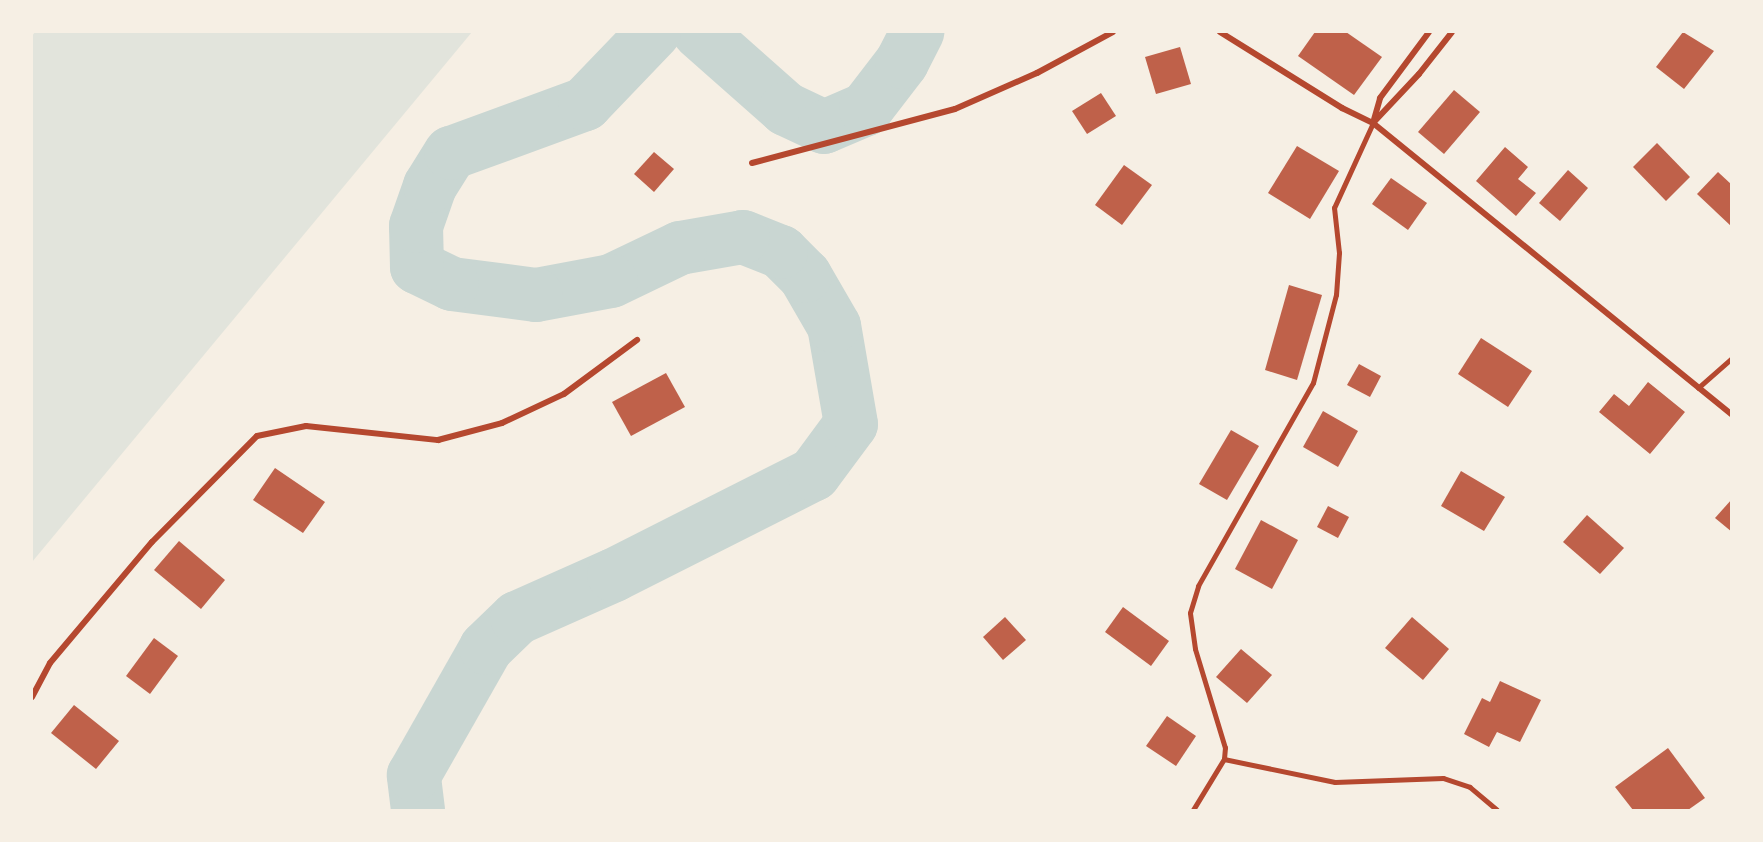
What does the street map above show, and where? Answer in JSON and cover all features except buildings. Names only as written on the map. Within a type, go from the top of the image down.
[{"type":"street","points":[[752,163],[955,110],[1113,32]]},
{"type":"street","points":[[1220,32],[1342,108],[1373,123],[1731,415]]},
{"type":"street","points":[[1373,123],[1380,98],[1429,32]]},
{"type":"street","points":[[1373,123],[1419,75],[1452,32]]},
{"type":"street","points":[[32,697],[50,663],[152,542],[257,436],[306,426],[438,440],[502,423],[564,394],[637,340]]},
{"type":"lane","points":[[1192,810],[1224,759],[1225,748],[1195,649],[1190,613],[1198,586],[1313,383],[1336,295],[1339,253],[1334,208],[1373,123]]},
{"type":"lane","points":[[1698,388],[1731,358]]},
{"type":"lane","points":[[1224,759],[1335,782],[1443,778],[1470,787],[1497,810]]},
{"type":"shaded area","points":[[35,32],[472,32],[32,562],[32,36]]},
{"type":"waterway","points":[[418,810],[414,775],[486,648],[517,618],[614,575],[814,474],[851,424],[834,326],[805,276],[781,252],[743,237],[680,248],[611,281],[536,295],[452,284],[417,267],[416,226],[430,186],[451,153],[585,104],[654,32]]},
{"type":"waterway","points":[[699,32],[786,109],[824,127],[866,109],[902,62],[917,32]]}]
